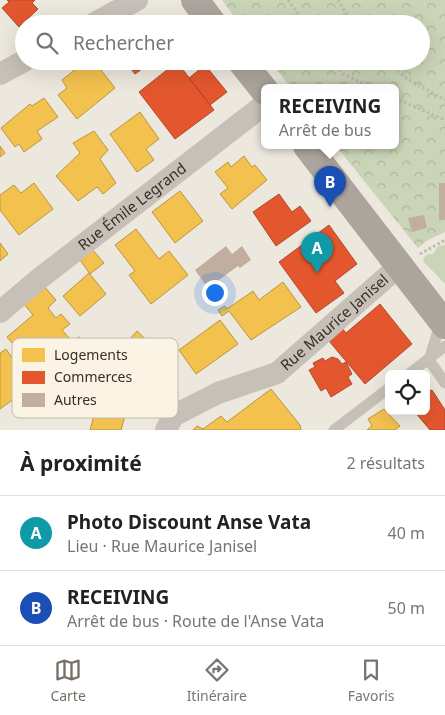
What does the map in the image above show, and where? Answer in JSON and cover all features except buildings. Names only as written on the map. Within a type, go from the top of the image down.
[{"type":"main road","points":[[195,0],[206,15]]},
{"type":"main road","points":[[248,70],[261,86]]},
{"type":"main road","points":[[309,149],[398,267],[443,322]]},
{"type":"street","points":[[110,15],[137,0]]},
{"type":"street","points":[[0,74],[15,66]]},
{"type":"street","name":"Rue Émile Legrand","points":[[0,312],[39,279],[261,107]]},
{"type":"street","name":"Rue Maurice Janisel","points":[[178,413],[218,393],[277,372],[398,267]]},
{"type":"street","name":"Rue Maurice Janisel","points":[[166,430],[172,418]]},
{"type":"lane","points":[[428,360],[443,322]]},
{"type":"lane","points":[[414,370],[445,346]]},
{"type":"lane","points":[[428,360],[445,383]]},
{"type":"lane","points":[[334,430],[385,391]]},
{"type":"path","points":[[288,0],[299,15]]},
{"type":"path","points":[[338,0],[347,15]]},
{"type":"path","points":[[340,70],[343,74],[365,84]]},
{"type":"path","points":[[397,70],[406,78],[445,100]]},
{"type":"path","points":[[399,100],[445,120]]},
{"type":"green space","points":[[222,0],[445,0],[445,232],[426,241],[418,248],[338,149],[399,149],[399,84],[288,84],[277,70],[430,70],[430,15],[233,15]]},
{"type":"green space","points":[[445,245],[445,284],[424,262],[423,258],[428,254],[433,254],[438,246]]},
{"type":"place","name":"RECEIVING","points":[[330,207]]},
{"type":"place","name":"Photo Discount Anse Vata","points":[[317,273]]}]
